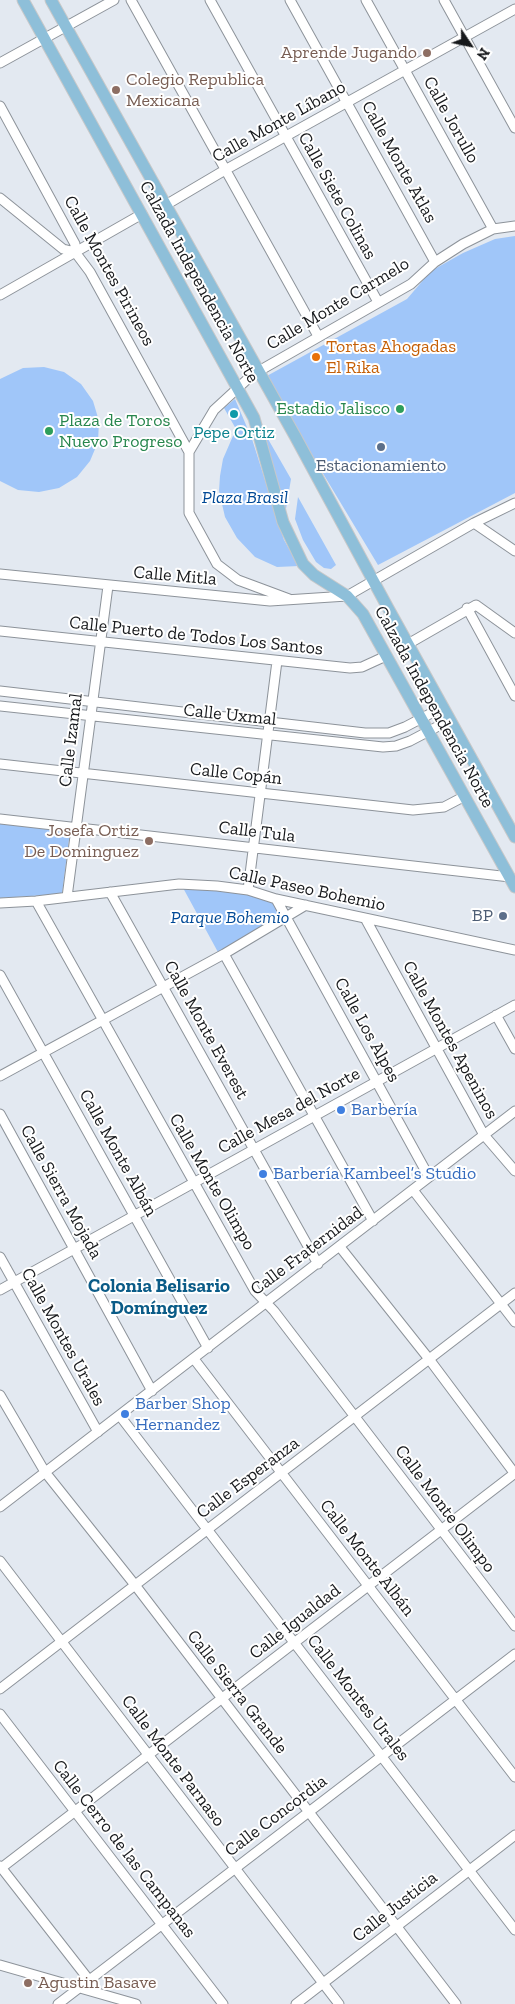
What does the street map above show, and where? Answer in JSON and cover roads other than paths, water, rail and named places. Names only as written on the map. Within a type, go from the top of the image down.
[{"type":"main road","name":"Calzada Independencia Norte","points":[[23,0],[254,418],[283,522],[299,556],[314,575],[347,596],[363,614],[512,882]]},
{"type":"main road","name":"Calzada Independencia Norte","points":[[51,0],[164,206],[295,436],[372,581],[515,837]]},
{"type":"street","points":[[0,63],[114,0]]},
{"type":"street","points":[[132,0],[318,336]]},
{"type":"street","name":"Calle Siete Colinas","points":[[210,0],[378,302]]},
{"type":"street","name":"Calle Monte Atlas","points":[[290,0],[435,262]]},
{"type":"street","name":"Calle Jorullo","points":[[366,0],[492,229]]},
{"type":"street","points":[[444,0],[515,128]]},
{"type":"street","name":"Calle Monte Líbano","points":[[164,206],[225,170],[515,10]]},
{"type":"street","name":"Calle Montes Pirineos","points":[[0,106],[75,244],[75,252],[90,272],[189,452]]},
{"type":"street","points":[[0,198],[63,249],[75,252]]},
{"type":"street","points":[[1,293],[142,214]]},
{"type":"street","name":"Calle Monte Carmelo","points":[[257,371],[412,284],[435,262],[492,229],[515,226]]},
{"type":"street","points":[[257,371],[214,410],[189,452],[189,513],[217,564],[238,580],[289,599]]},
{"type":"street","points":[[347,596],[474,523],[515,503]]},
{"type":"street","points":[[474,523],[515,551]]},
{"type":"street","name":"Calle Mitla","points":[[0,574],[270,601],[347,596]]},
{"type":"street","name":"Calle Izamal","points":[[67,897],[108,586]]},
{"type":"street","points":[[408,644],[467,608],[476,605],[515,632]]},
{"type":"street","points":[[467,608],[515,696]]},
{"type":"street","name":"Calle Puerto de Todos Los Santos","points":[[0,631],[350,668],[362,667],[386,656]]},
{"type":"street","points":[[248,890],[278,661]]},
{"type":"street","name":"Calle Uxmal","points":[[0,692],[365,733],[389,733],[443,707]]},
{"type":"street","name":"Calle Uxmal","points":[[0,706],[383,747],[396,746],[429,732],[450,720]]},
{"type":"street","name":"Calle Copán","points":[[0,764],[413,810],[444,807],[465,796]]},
{"type":"street","name":"Calle Tula","points":[[0,819],[253,848],[512,882]]},
{"type":"street","name":"Calle Paseo Bohemio","points":[[0,903],[36,901],[179,884],[217,886],[248,890],[276,899],[515,950]]},
{"type":"street","name":"Calle Monte Everest","points":[[110,892],[318,1264]]},
{"type":"street","name":"Calle Los Alpes","points":[[276,899],[429,1177]]},
{"type":"street","name":"Calle Monte Olimpo","points":[[36,901],[256,1290],[515,1626]]},
{"type":"street","points":[[0,1076],[162,986],[224,954],[306,905]]},
{"type":"street","name":"Calle Montes Apeninos","points":[[365,918],[484,1135],[515,1171]]},
{"type":"street","points":[[224,954],[372,1221]]},
{"type":"street","name":"Calle Monte Albán","points":[[0,975],[208,1348]]},
{"type":"street","name":"Calle Mesa del Norte","points":[[0,1290],[515,1005]]},
{"type":"street","points":[[496,1015],[515,1049]]},
{"type":"street","name":"Calle Fraternidad","points":[[0,1507],[515,1111]]},
{"type":"street","name":"Calle Sierra Mojada","points":[[0,1114],[152,1391]]},
{"type":"street","points":[[413,1190],[515,1322]]},
{"type":"street","points":[[340,1247],[429,1359],[515,1474]]},
{"type":"street","name":"Calle Montes Urales","points":[[0,1256],[98,1432]]},
{"type":"street","name":"Calle Esperanza","points":[[0,1689],[515,1293]]},
{"type":"street","name":"Calle Monte Albán","points":[[194,1359],[515,1777]]},
{"type":"street","name":"Calle Sierra Grande","points":[[0,1395],[45,1472],[135,1585],[221,1700],[456,2004]]},
{"type":"street","name":"Calle Montes Urales","points":[[120,1416],[515,1930]]},
{"type":"street","name":"Calle Igualdad","points":[[0,1867],[75,1812],[515,1474]]},
{"type":"street","name":"Calle Monte Parnaso","points":[[0,1561],[339,2004]]},
{"type":"street","name":"Calle Concordia","points":[[60,2003],[515,1654]]},
{"type":"street","name":"Calle Cerro de las Campanas","points":[[0,1714],[223,2004]]},
{"type":"street","name":"Calle Justicia","points":[[296,2004],[515,1835]]},
{"type":"street","points":[[0,1867],[89,1980],[94,1991]]},
{"type":"street","points":[[0,1965],[136,2004]]},
{"type":"place","name":"Aprende Jugando","points":[[427,53]]},
{"type":"place","name":"Colegio Republica Mexicana","points":[[116,90]]},
{"type":"place","name":"Tortas Ahogadas El Rika","points":[[316,357]]},
{"type":"place","name":"Estadio Jalisco","points":[[400,409]]},
{"type":"place","name":"Pepe Ortiz","points":[[234,414]]},
{"type":"place","name":"Plaza de Toros Nuevo Progreso","points":[[49,431]]},
{"type":"place","name":"Estacionamiento","points":[[381,447]]},
{"type":"place","name":"Josefa Ortiz De Dominguez","points":[[149,841]]},
{"type":"place","name":"BP","points":[[503,916]]},
{"type":"place","name":"Barbería","points":[[341,1110]]},
{"type":"place","name":"Barbería Kambeel’s Studio","points":[[263,1174]]},
{"type":"place","name":"Barber Shop Hernandez","points":[[125,1414]]},
{"type":"place","name":"Agustin Basave","points":[[28,1983]]},
{"type":"district","name":"Colonia Belisario Domínguez","points":[[159,1298]]},
{"type":"park label","name":"Plaza Brasil","points":[[245,498]]},
{"type":"park label","name":"Parque Bohemio","points":[[230,918]]}]
